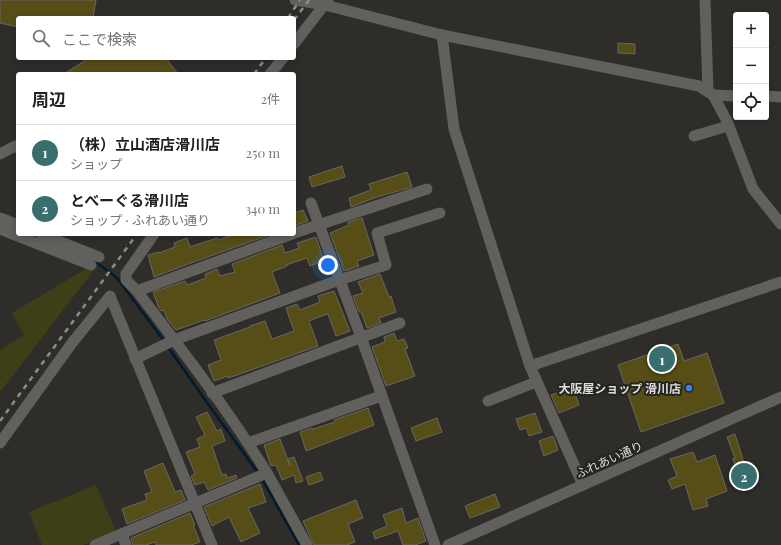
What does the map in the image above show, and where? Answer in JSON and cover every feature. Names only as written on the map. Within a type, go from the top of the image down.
[{"type":"street","points":[[295,0],[327,2],[442,35],[699,86],[710,93],[733,96]]},
{"type":"street","points":[[705,0],[710,93],[728,126],[753,190],[780,220]]},
{"type":"street","points":[[296,41],[327,2]]},
{"type":"street","points":[[442,35],[454,129],[530,366],[583,485]]},
{"type":"street","points":[[272,72],[281,60]]},
{"type":"street","points":[[769,96],[781,97]]},
{"type":"street","points":[[694,136],[728,126]]},
{"type":"street","points":[[0,154],[16,147]]},
{"type":"street","points":[[296,233],[427,189]]},
{"type":"street","points":[[311,203],[361,337],[435,545]]},
{"type":"street","points":[[135,359],[174,340],[339,280],[386,265],[376,233],[440,213]]},
{"type":"street","points":[[0,218],[16,224]]},
{"type":"street","points":[[0,229],[16,234]]},
{"type":"street","points":[[21,236],[95,261],[45,236]]},
{"type":"street","points":[[153,236],[126,274],[126,280],[137,291],[174,340],[248,443],[267,473],[307,545]]},
{"type":"street","points":[[137,291],[288,236]]},
{"type":"street","points":[[530,366],[781,282]]},
{"type":"street","points":[[0,443],[72,343],[110,296],[196,504],[208,544]]},
{"type":"street","points":[[212,393],[400,323]]},
{"type":"street","points":[[488,401],[536,382]]},
{"type":"street","points":[[248,443],[381,396]]},
{"type":"street","name":"ふれあい通り","points":[[448,545],[781,397]]},
{"type":"street","points":[[95,545],[267,473]]},
{"type":"street","points":[[122,534],[126,545]]},
{"type":"green space","points":[[89,267],[94,270],[0,392],[0,350],[24,335],[12,313]]},
{"type":"green space","points":[[96,485],[116,531],[83,545],[42,545],[29,512]]},
{"type":"building","points":[[0,0],[96,0],[93,16],[16,16],[16,27],[0,23]]},
{"type":"building","points":[[618,43],[635,44],[635,54],[618,53]]},
{"type":"building","points":[[86,60],[168,60],[176,72],[67,72]]},
{"type":"building","points":[[342,166],[345,177],[312,187],[309,177]]},
{"type":"building","points":[[407,172],[412,187],[374,198],[351,207],[349,198],[371,190],[369,184]]},
{"type":"building","points":[[303,210],[308,221],[296,225],[296,212]]},
{"type":"building","points":[[362,218],[374,255],[357,261],[359,266],[344,271],[330,233],[349,225],[348,222]]},
{"type":"building","points":[[229,236],[266,236],[154,277],[148,255],[159,253],[175,247],[174,243],[187,238],[190,247],[217,238],[218,240]]},
{"type":"building","points":[[316,237],[324,261],[310,266],[307,258],[286,265],[287,266],[272,272],[280,293],[205,321],[204,320],[176,330],[167,319],[164,310],[161,311],[159,308],[153,292],[185,281],[187,285],[206,278],[205,274],[217,269],[220,276],[235,272],[232,264],[282,245],[285,253],[299,248],[297,243]]},
{"type":"building","points":[[380,274],[389,297],[391,296],[396,312],[379,318],[381,323],[367,328],[353,296],[363,293],[358,282]]},
{"type":"building","points":[[334,291],[350,331],[336,336],[328,314],[324,315],[309,321],[318,346],[237,375],[228,378],[228,376],[214,381],[208,365],[221,360],[214,340],[265,321],[272,339],[294,331],[286,308],[297,304],[300,310],[320,302],[318,296]]},
{"type":"building","points":[[394,333],[397,341],[404,339],[408,348],[405,349],[415,376],[386,386],[372,347],[385,342],[384,337]]},
{"type":"building","points":[[678,344],[684,361],[707,353],[724,403],[641,432],[618,365]]},
{"type":"building","points":[[573,387],[579,405],[559,413],[551,395]]},
{"type":"building","points":[[368,408],[374,425],[306,451],[300,432],[335,422],[334,420]]},
{"type":"building","points":[[207,412],[217,431],[221,429],[225,441],[212,446],[222,475],[226,474],[227,478],[236,475],[237,478],[208,490],[204,482],[195,485],[191,476],[195,474],[186,452],[200,447],[197,439],[205,435],[196,417]]},
{"type":"building","points":[[535,413],[542,432],[529,436],[526,428],[520,430],[516,419]]},
{"type":"building","points":[[437,418],[442,432],[416,441],[411,428]]},
{"type":"building","points":[[735,434],[747,472],[738,474],[733,459],[735,458],[727,437]]},
{"type":"building","points":[[553,436],[558,450],[544,456],[539,441]]},
{"type":"building","points":[[280,439],[290,466],[288,459],[294,457],[303,481],[296,483],[294,475],[282,480],[276,465],[271,466],[264,445]]},
{"type":"building","points":[[693,452],[697,462],[715,455],[727,491],[706,499],[708,506],[693,510],[685,484],[672,489],[668,480],[677,476],[670,459]]},
{"type":"building","points":[[163,463],[175,492],[181,490],[185,500],[127,524],[122,509],[147,500],[145,494],[152,492],[144,471]]},
{"type":"building","points":[[320,472],[323,480],[309,485],[306,477]]},
{"type":"building","points":[[260,484],[266,502],[248,508],[260,533],[241,542],[229,517],[212,526],[204,507]]},
{"type":"building","points":[[495,494],[500,507],[470,518],[465,506]]},
{"type":"building","points":[[356,500],[363,518],[348,524],[355,542],[347,545],[314,545],[303,521]]},
{"type":"building","points":[[402,508],[406,523],[418,518],[426,541],[415,545],[403,545],[398,531],[375,539],[373,532],[387,526],[383,515]]},
{"type":"building","points":[[190,513],[200,542],[191,545],[156,545],[155,542],[146,545],[133,545],[131,538]]},
{"type":"waterway","points":[[93,261],[117,278],[164,341]]},
{"type":"waterway","points":[[168,347],[258,473]]},
{"type":"waterway","points":[[262,479],[299,545]]},
{"type":"railway","points":[[289,16],[300,0]]},
{"type":"railway","points":[[296,17],[309,0]]},
{"type":"railway","points":[[256,72],[264,60]]},
{"type":"railway","points":[[0,421],[136,236]]},
{"type":"place","name":"（株）立山酒店滑川店","points":[[662,359]]},
{"type":"place","name":"大阪屋ショップ 滑川店","points":[[689,388]]},
{"type":"place","name":"とべーぐる滑川店","points":[[744,476]]}]
